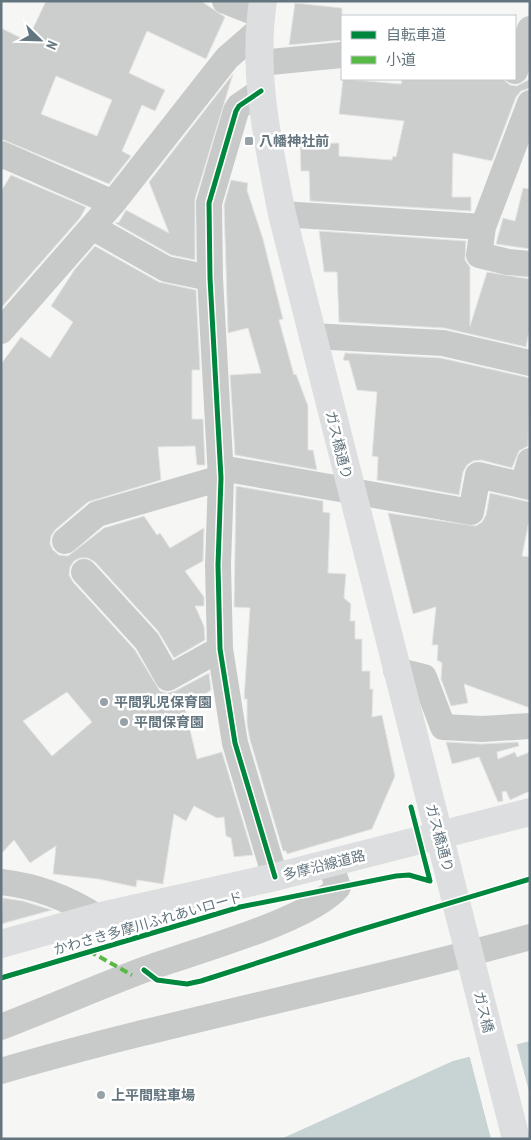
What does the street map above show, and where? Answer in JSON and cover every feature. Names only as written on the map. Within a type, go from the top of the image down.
[{"type":"main road","name":"ガス橋通り","points":[[261,16],[260,63],[262,109],[282,214],[350,492],[438,836],[453,884]]},
{"type":"main road","name":"多摩沿線道路","points":[[1,944],[97,917],[276,877],[530,812]]},
{"type":"main road","name":"ガス橋","points":[[453,884],[516,1139]]},
{"type":"street","points":[[1,331],[113,203],[204,77],[227,58],[261,16],[225,1]]},
{"type":"street","points":[[516,68],[530,29]]},
{"type":"street","points":[[260,63],[341,56]]},
{"type":"street","points":[[516,75],[530,80]]},
{"type":"street","points":[[261,92],[239,106],[236,111],[209,203],[210,278],[221,473],[218,565],[220,649],[235,743],[276,877]]},
{"type":"street","points":[[530,103],[483,227],[479,255],[508,262],[530,264]]},
{"type":"street","points":[[1,154],[113,203]]},
{"type":"street","points":[[282,214],[483,227]]},
{"type":"street","points":[[92,227],[166,269],[210,278]]},
{"type":"street","points":[[312,336],[443,342],[528,358]]},
{"type":"street","points":[[64,541],[97,514],[221,473],[472,512],[478,475],[528,478]]},
{"type":"street","points":[[84,572],[147,640],[168,678],[220,649]]},
{"type":"street","points":[[396,670],[424,678],[443,727],[482,729],[530,726]]},
{"type":"street","points":[[1,1027],[144,970],[286,919],[330,897],[338,887],[330,863]]},
{"type":"street","points":[[1,882],[21,884],[73,902],[97,917]]},
{"type":"street","points":[[1,1071],[89,1045],[457,957],[530,937]]},
{"type":"shaded area","points":[[530,1041],[530,1139],[281,1139],[453,1061]]},
{"type":"pier","points":[[516,1042],[530,1095],[530,1139],[491,1139],[469,1054]]},
{"type":"building","points":[[46,1],[201,1],[225,17],[206,59],[147,31],[129,73],[165,90],[155,111],[142,105],[122,151],[131,156],[109,184],[1,139],[1,28],[27,41]],"holes":[[[56,76],[112,100],[97,136],[41,114]]]},
{"type":"building","points":[[295,3],[342,8],[341,40],[289,45]]},
{"type":"building","points":[[233,74],[195,199],[195,260],[171,255],[115,223],[119,222],[126,210],[169,233],[149,182]]},
{"type":"building","points":[[530,79],[530,88],[521,91],[516,97],[492,161],[453,153],[452,197],[471,197],[471,211],[310,201],[309,171],[301,171],[300,144],[339,143],[339,156],[392,160],[393,156],[396,157],[404,121],[339,114],[343,80],[401,84],[402,80],[504,80],[510,85],[517,86]]},
{"type":"building","points":[[11,175],[86,207],[80,218],[1,308],[1,191]]},
{"type":"building","points":[[231,180],[248,183],[247,190],[263,239],[283,319],[279,320],[294,375],[296,374],[308,406],[308,450],[313,450],[317,470],[235,455],[230,375],[261,373],[248,328],[228,333],[224,205]]},
{"type":"building","points":[[523,188],[530,189],[530,249],[496,244],[503,218],[515,221]]},
{"type":"building","points":[[319,231],[466,241],[465,260],[470,267],[470,326],[487,272],[530,279],[530,328],[526,347],[444,328],[339,322],[337,272],[324,272]]},
{"type":"building","points":[[95,246],[159,282],[196,290],[200,370],[192,370],[192,419],[203,419],[205,465],[197,465],[195,446],[158,447],[161,480],[88,502],[55,530],[51,536],[50,544],[59,555],[68,556],[104,528],[144,516],[157,535],[160,533],[170,548],[204,528],[203,561],[185,571],[204,597],[204,606],[195,606],[204,626],[205,640],[174,658],[158,631],[95,562],[88,558],[80,558],[74,561],[70,567],[69,575],[73,582],[135,650],[160,691],[167,693],[175,691],[209,673],[211,690],[185,709],[197,759],[222,752],[253,855],[234,857],[231,838],[226,836],[224,817],[217,818],[194,806],[186,821],[174,814],[163,884],[137,880],[136,887],[98,879],[53,874],[56,846],[30,863],[14,840],[1,854],[1,364],[21,337],[50,358],[73,322],[51,306],[75,269]],"holes":[[[67,692],[92,722],[52,756],[23,721]]]},
{"type":"building","points":[[345,353],[441,358],[530,378],[528,446],[519,451],[512,468],[481,460],[473,461],[467,465],[463,472],[459,495],[377,480],[378,457],[372,456],[377,392],[357,390],[349,361],[343,360]]},
{"type":"building","points":[[236,486],[323,501],[323,512],[330,513],[328,573],[346,574],[344,598],[351,604],[350,621],[355,621],[355,639],[362,639],[362,671],[370,671],[370,689],[373,689],[372,717],[382,715],[395,776],[372,829],[287,854],[286,851],[283,851],[247,724],[247,699],[244,699],[250,608],[234,607]]},
{"type":"building","points":[[490,493],[530,502],[530,516],[522,556],[530,557],[530,708],[464,684],[468,703],[451,706],[441,679],[442,663],[437,660],[438,645],[432,645],[436,607],[413,614],[388,513],[476,526],[482,522],[486,515]]},
{"type":"building","points":[[446,742],[481,744],[518,742],[519,746],[497,752],[498,759],[515,752],[517,757],[530,752],[530,791],[510,800],[506,791],[502,792],[503,801],[498,802],[479,757],[452,764]]},
{"type":"building","points":[[3,898],[23,901],[52,910],[1,924]]},
{"type":"marked path","points":[[89,951],[132,975]]},
{"type":"cycle path","points":[[261,91],[239,106],[236,111],[209,203],[210,278],[221,478],[218,565],[220,649],[235,743],[275,877]]},
{"type":"cycle path","points":[[411,807],[430,881]]},
{"type":"cycle path","name":"かわさき多摩川ふれあいロード","points":[[1,978],[240,907],[396,876],[409,875],[430,881]]},
{"type":"cycle path","points":[[144,970],[157,980],[187,984],[201,981],[353,932],[530,879]]},
{"type":"place","name":"八幡神社前","points":[[249,141]]},
{"type":"place","name":"平間乳児保育園","points":[[104,702]]},
{"type":"place","name":"平間保育園","points":[[124,722]]},
{"type":"place","name":"上平間駐車場","points":[[101,1095]]}]
